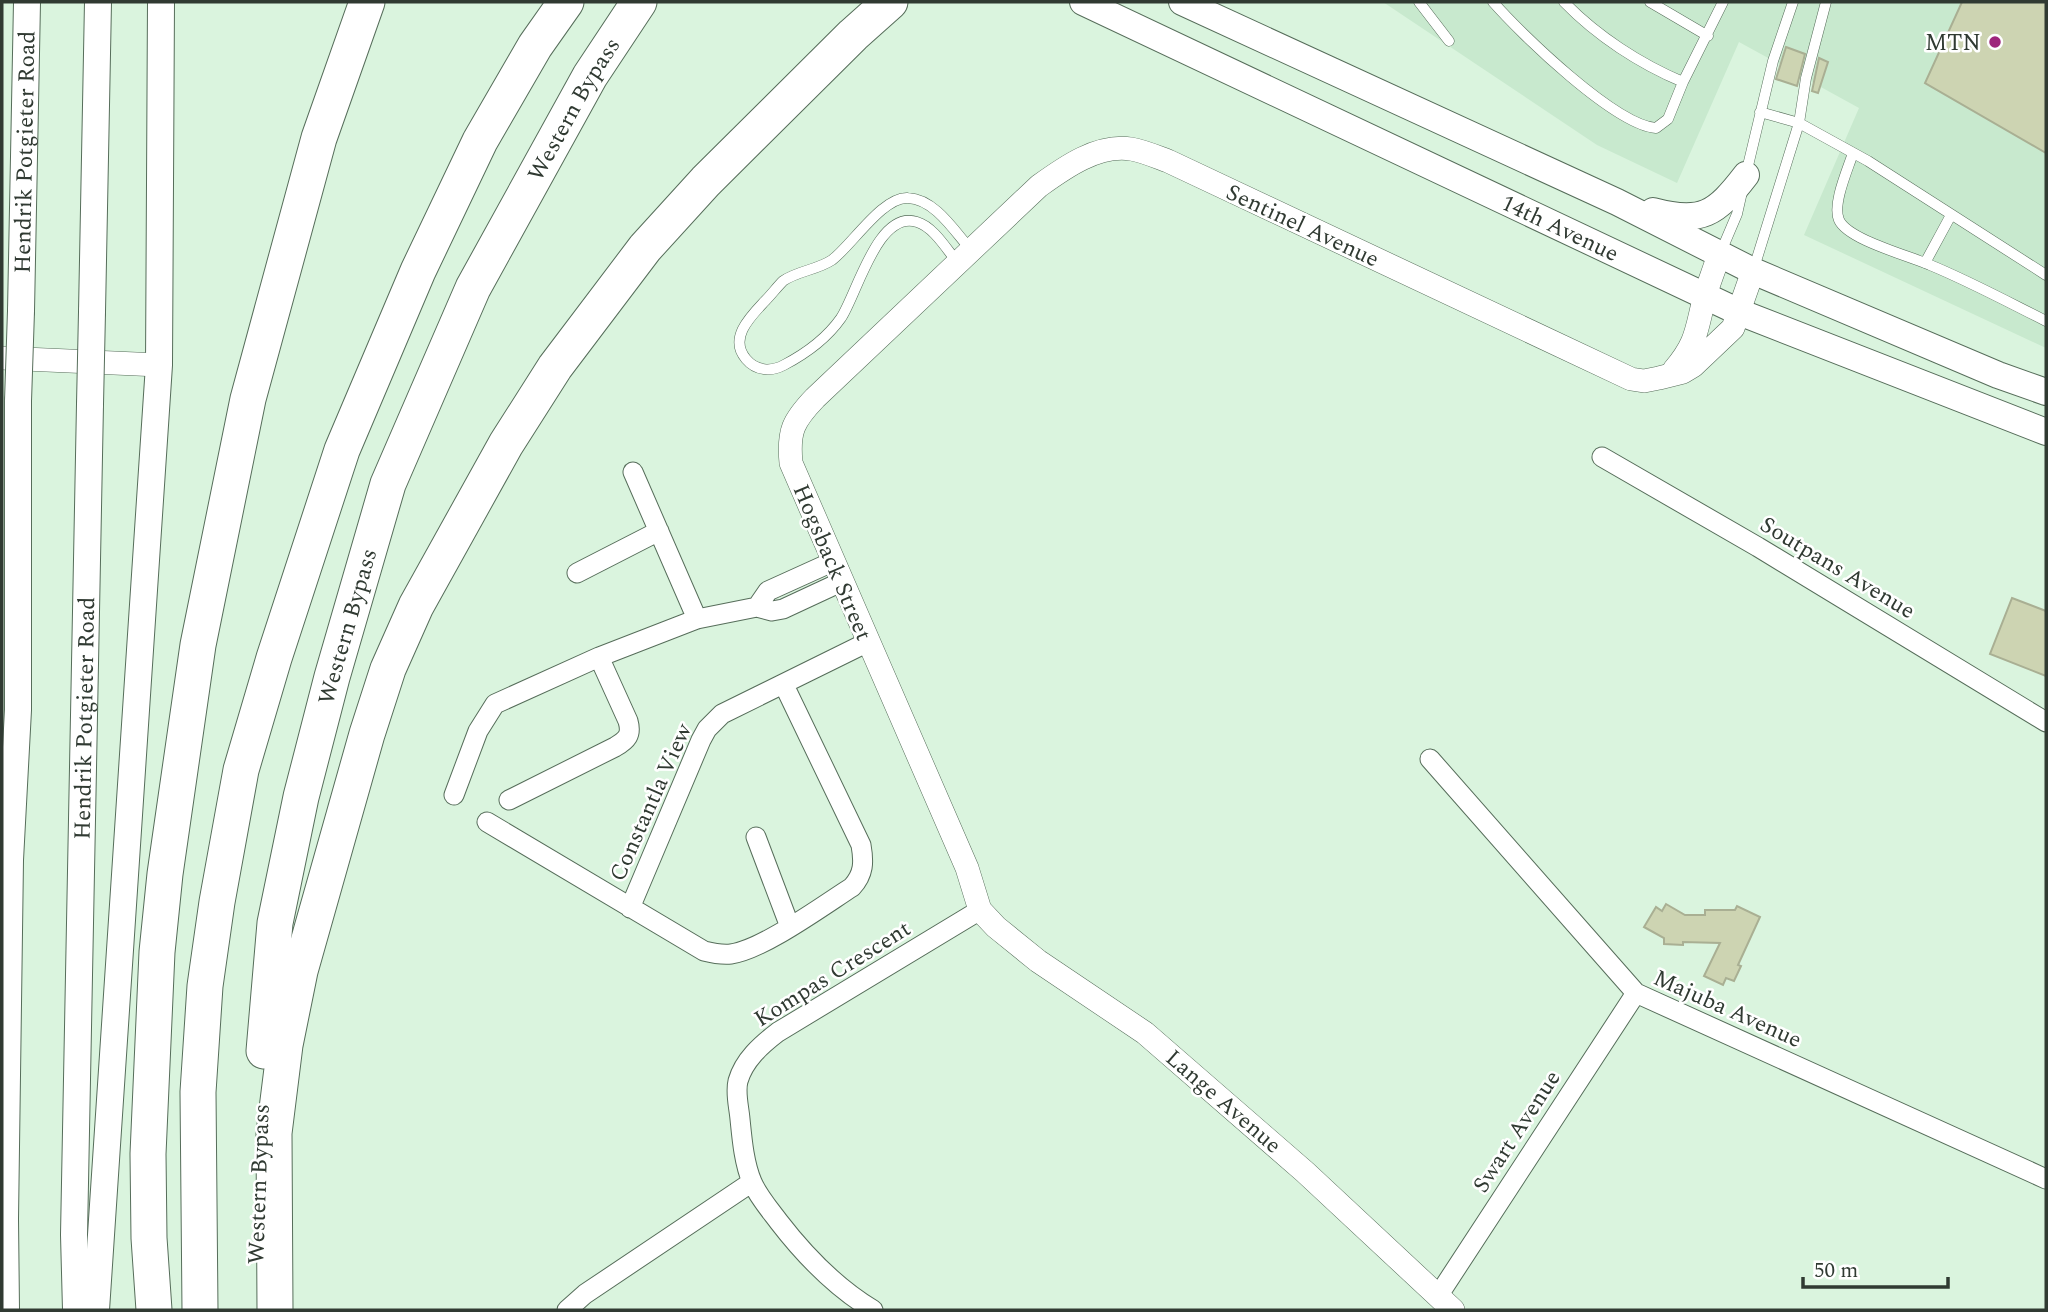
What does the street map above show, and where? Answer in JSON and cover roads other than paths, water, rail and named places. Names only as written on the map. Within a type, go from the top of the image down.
[{"type":"highway","points":[[153,1310],[148,1154],[157,953],[165,874],[198,645],[248,398],[320,138],[367,2]]},
{"type":"highway","points":[[200,1310],[198,1092],[205,986],[217,902],[242,770],[274,658],[342,450],[418,271],[480,141],[535,46],[566,2]]},
{"type":"highway","name":"Western Bypass","points":[[256,1310],[260,1101],[275,923],[301,797],[332,677],[388,484],[473,288],[590,76],[639,2]]},
{"type":"highway","points":[[275,1310],[274,1133],[285,1045],[300,971],[367,734],[388,669],[416,606],[513,433],[555,368],[645,248],[706,181],[853,35],[890,2]]},
{"type":"main road","name":"Hendrik Potgieter Road","points":[[6,1310],[10,860],[18,710],[18,401],[27,2]]},
{"type":"main road","name":"Hendrik Potgieter Road","points":[[76,1310],[74,1235],[99,2]]},
{"type":"main road","points":[[96,1310],[159,365],[162,2]]},
{"type":"main road","name":"14th Avenue","points":[[1083,2],[1739,312],[2046,432]]},
{"type":"main road","name":"14th Avenue","points":[[1182,2],[1617,202],[1753,271],[1998,375],[2046,392]]},
{"type":"main road","points":[[1617,202],[1681,217],[1699,216],[1709,213],[1723,203],[1746,175]]},
{"type":"street","name":"Sentinel Avenue","points":[[965,257],[1039,186],[1069,164],[1110,150],[1131,149],[1168,161],[1616,373],[1644,381],[1693,366],[1733,328],[1753,271]]},
{"type":"street","points":[[1670,375],[1683,359],[1696,335],[1719,254]]},
{"type":"street","name":"Hogsback Street","points":[[965,257],[815,398],[793,425],[789,449],[791,463],[836,572],[967,868],[980,910]]},
{"type":"street","points":[[2,358],[159,365]]},
{"type":"street","name":"Soutpans Avenue","points":[[1602,457],[1758,547],[2046,722]]},
{"type":"street","points":[[633,472],[697,619]]},
{"type":"street","points":[[577,573],[659,531]]},
{"type":"street","points":[[454,795],[478,731],[495,704],[599,657],[697,619],[757,607],[768,591],[836,572]]},
{"type":"street","name":"Constantla View","points":[[630,908],[707,729],[722,714],[868,642]]},
{"type":"street","points":[[509,800],[615,747],[628,737],[631,731],[628,721],[599,657]]},
{"type":"street","points":[[487,821],[704,951],[729,954],[745,951],[852,887],[863,868],[861,845],[784,685]]},
{"type":"street","name":"Majuba Avenue","points":[[1430,759],[1636,993],[2046,1179]]},
{"type":"street","points":[[757,837],[789,927]]},
{"type":"street","name":"Kompas Crescent","points":[[873,1310],[835,1285],[814,1263],[774,1216],[752,1182],[744,1153],[737,1095],[738,1081],[760,1046],[980,910]]},
{"type":"street","name":"Lange Avenue","points":[[980,910],[1017,946],[1165,1049],[1305,1172],[1445,1303]]},
{"type":"street","name":"Swart Avenue","points":[[1445,1303],[1636,993]]},
{"type":"street","points":[[567,1310],[585,1294],[752,1182]]},
{"type":"lane","points":[[1419,2],[1449,41]]},
{"type":"lane","points":[[1493,2],[1561,69],[1594,95],[1639,123],[1656,128],[1668,119],[1683,82],[1723,2]]},
{"type":"lane","points":[[1564,2],[1613,42],[1658,71],[1683,82]]},
{"type":"lane","points":[[1650,2],[1708,36]]},
{"type":"lane","points":[[1719,254],[1737,214],[1773,61],[1793,2]]},
{"type":"lane","points":[[1753,271],[1799,123],[1806,78],[1826,2]]},
{"type":"lane","points":[[1760,112],[1799,123],[1853,153],[2046,275]]},
{"type":"lane","points":[[1853,153],[1837,206],[1840,222],[1845,228],[1874,244],[1925,263],[2046,321]]},
{"type":"lane","points":[[898,198],[911,198],[943,217],[965,257],[917,221],[904,221],[892,226],[874,249],[842,316],[831,330],[797,358],[775,370],[759,369],[745,358],[739,340],[744,324],[783,282],[830,261],[882,209],[898,198]]},
{"type":"lane","points":[[1925,263],[1951,215]]},
{"type":"place","name":"MTN","points":[[1995,42]]}]
